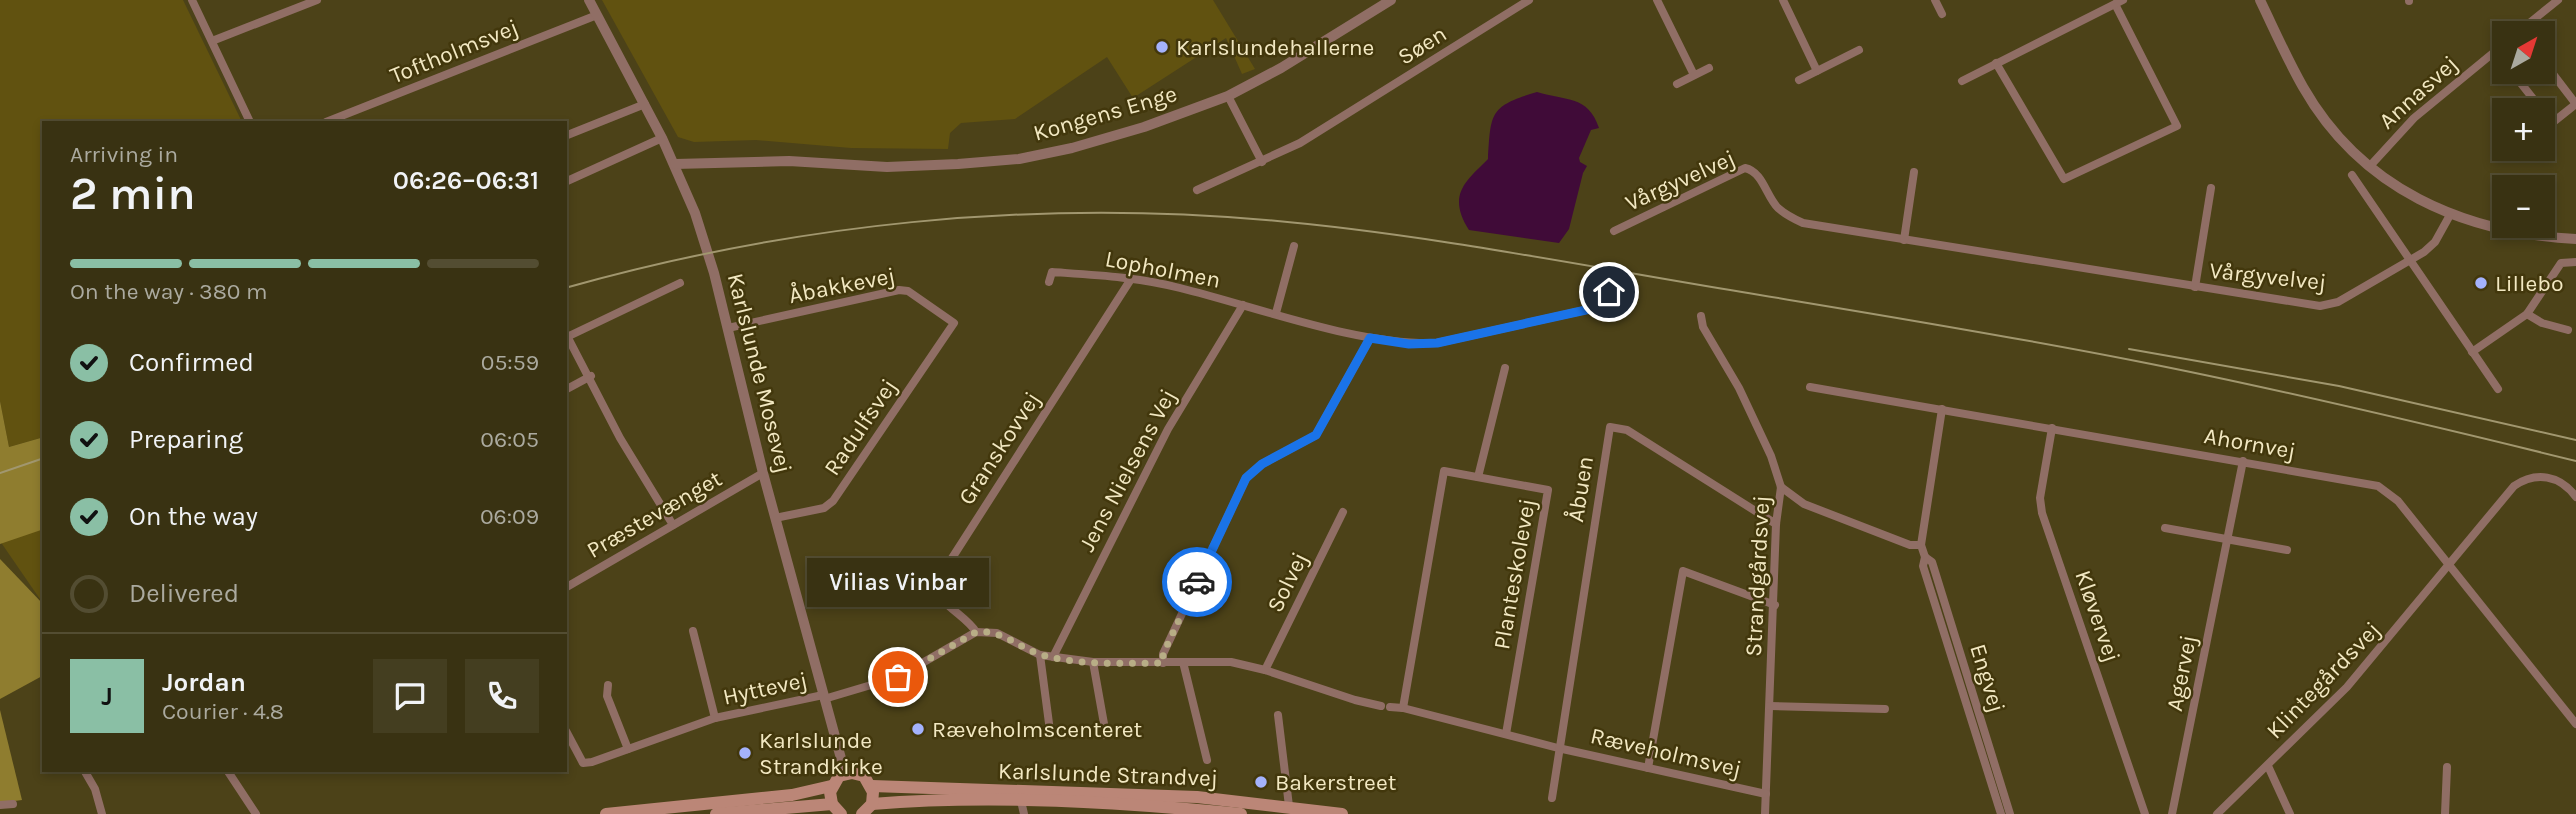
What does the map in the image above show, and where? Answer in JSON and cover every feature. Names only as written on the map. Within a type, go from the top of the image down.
[{"type":"main road","points":[[606,814],[792,794],[831,786],[845,773],[864,776],[872,786],[872,804],[862,814]]},
{"type":"main road","points":[[831,786],[832,804],[841,814]]},
{"type":"main road","name":"Karlslunde Strandvej","points":[[872,786],[923,790],[1109,792],[1289,806],[1342,814]]},
{"type":"main road","points":[[716,814],[832,804]]},
{"type":"main road","name":"Karlslunde Strandvej","points":[[872,804],[1241,814]]},
{"type":"street","points":[[192,0],[250,121]]},
{"type":"street","points":[[212,41],[317,0]]},
{"type":"street","name":"Karlslunde Mosevej","points":[[589,0],[675,164],[707,250],[763,473],[845,773]]},
{"type":"street","name":"Kongens Enge","points":[[675,164],[789,160],[887,167],[1019,159],[1072,148],[1132,131],[1228,96],[1282,68],[1391,0]]},
{"type":"street","name":"Søen","points":[[1197,190],[1262,162],[1341,119],[1529,0]]},
{"type":"street","points":[[1657,0],[1694,75]]},
{"type":"street","points":[[1783,0],[1818,71]]},
{"type":"street","points":[[1935,0],[1942,14]]},
{"type":"street","points":[[2260,0],[2313,103],[2330,125],[2370,166],[2423,203],[2450,215],[2531,237],[2576,239]]},
{"type":"street","points":[[2534,21],[2558,0]]},
{"type":"street","points":[[1962,81],[1996,63],[2119,2],[2177,126],[2064,179],[1996,63]]},
{"type":"street","name":"Toftholmsvej","points":[[329,121],[597,15]]},
{"type":"street","points":[[1798,80],[1859,50]]},
{"type":"street","name":"Annasvej","points":[[2370,166],[2414,118],[2492,54]]},
{"type":"street","points":[[1677,84],[1709,68]]},
{"type":"street","points":[[2555,77],[2576,104],[2555,121]]},
{"type":"street","points":[[2521,84],[2532,98]]},
{"type":"street","points":[[1228,96],[1262,162]]},
{"type":"street","points":[[567,135],[645,104]]},
{"type":"street","points":[[567,181],[662,138]]},
{"type":"street","name":"Vårgyvelvej","points":[[1614,231],[1745,168],[1756,173],[1776,206],[1795,220],[1904,240],[2320,306],[2338,302],[2410,262],[2434,242],[2450,215]]},
{"type":"street","points":[[1904,240],[1914,172]]},
{"type":"street","points":[[2352,174],[2498,389]]},
{"type":"street","name":"Vårgyvelvej","points":[[2195,287],[2211,188]]},
{"type":"street","points":[[1276,313],[1294,246]]},
{"type":"street","points":[[2472,352],[2527,314],[2561,263],[2576,262]]},
{"type":"street","name":"Lopholmen","points":[[1049,282],[1052,272],[1131,279],[1178,287],[1370,338],[1409,344],[1437,343],[1613,304],[1609,292]]},
{"type":"street","name":"Granskovvej","points":[[976,632],[969,619],[940,598],[936,583],[1131,279]]},
{"type":"street","points":[[673,525],[620,438],[567,333],[680,283]]},
{"type":"street","name":"Åbakkevej","points":[[727,328],[899,290],[908,291],[954,323]]},
{"type":"street","name":"Jens Nielsens Vej","points":[[1053,657],[1168,429],[1244,305]]},
{"type":"street","points":[[2527,314],[2542,323],[2572,331]]},
{"type":"street","name":"Strandgårdsvej","points":[[1701,316],[1703,327],[1756,422],[1781,487],[1776,524],[1775,606],[1765,814]]},
{"type":"street","name":"Radulfsvej","points":[[775,518],[824,508],[833,501],[954,323]]},
{"type":"street","points":[[1163,663],[1163,654],[1246,478],[1262,464],[1316,435],[1370,338]]},
{"type":"street","points":[[1478,477],[1505,369]]},
{"type":"street","points":[[567,389],[591,376]]},
{"type":"street","name":"Ahornvej","points":[[1810,387],[2378,486],[2398,501],[2576,724]]},
{"type":"street","points":[[1781,487],[1804,504],[1910,545],[1921,545],[1942,409]]},
{"type":"street","name":"Åbuen","points":[[1559,748],[1610,427],[1627,430],[1776,524]]},
{"type":"street","name":"Kløvervej","points":[[2052,428],[2040,498],[2042,513],[2145,814]]},
{"type":"street","name":"Agervej","points":[[2172,814],[2243,461]]},
{"type":"street","name":"Planteskolevej","points":[[1404,708],[1444,471],[1548,490],[1506,734]]},
{"type":"street","name":"Præstevænget","points":[[567,587],[763,473]]},
{"type":"street","name":"Klintegårdsvej","points":[[2217,814],[2347,687],[2514,486],[2535,476],[2546,477],[2560,482],[2576,497]]},
{"type":"street","name":"Solvej","points":[[1265,670],[1343,512]]},
{"type":"street","points":[[2165,528],[2287,550]]},
{"type":"street","name":"Engvej","points":[[1921,545],[1925,557],[1923,566],[2001,814]]},
{"type":"street","name":"Engvej","points":[[1925,557],[1932,562],[2010,814]]},
{"type":"street","points":[[1648,768],[1684,571],[1775,606]]},
{"type":"street","name":"Hyttevej","points":[[693,631],[715,718]]},
{"type":"street","points":[[824,697],[898,677],[976,632]]},
{"type":"street","name":"Ræveholmsvej","points":[[976,632],[997,634],[1040,654],[1093,663],[1231,662],[1265,670],[1355,700],[1404,708],[1559,748],[1766,794]]},
{"type":"street","points":[[1040,654],[1050,731]]},
{"type":"street","points":[[1183,662],[1207,760]]},
{"type":"street","points":[[1093,663],[1106,735]]},
{"type":"street","points":[[608,685],[607,695],[628,749]]},
{"type":"street","name":"Hyttevej","points":[[567,733],[583,763],[715,718],[824,697]]},
{"type":"street","points":[[1770,706],[1885,709]]},
{"type":"street","points":[[1278,715],[1289,806]]},
{"type":"street","name":"Ræveholmsvej","points":[[1552,798],[1559,748]]},
{"type":"street","points":[[2268,765],[2290,814]]},
{"type":"street","points":[[2445,814],[2447,767]]},
{"type":"street","points":[[85,772],[95,789],[102,814]]},
{"type":"street","points":[[228,772],[256,814]]},
{"type":"street","points":[[0,805],[13,804]]},
{"type":"shaded area","points":[[0,0],[183,0],[242,121],[42,121],[42,438],[9,447],[0,401]]},
{"type":"shaded area","points":[[602,0],[1213,0],[1255,69],[1242,74],[1226,38],[1133,98],[1107,57],[1015,119],[961,123],[950,133],[948,149],[851,148],[756,140],[694,142],[678,137]]},
{"type":"shaded area","points":[[1537,92],[1582,104],[1594,117],[1599,128],[1591,130],[1579,158],[1580,162],[1587,166],[1569,229],[1559,243],[1469,230],[1459,207],[1459,198],[1466,182],[1488,159],[1492,121],[1501,107]]},
{"type":"shaded area","points":[[0,401],[9,447],[42,438],[42,530],[0,544]]},
{"type":"shaded area","points":[[42,480],[42,602],[0,541],[0,494]]},
{"type":"shaded area","points":[[0,559],[42,603],[42,676],[0,699]]},
{"type":"shaded area","points":[[0,710],[22,800],[0,803]]},
{"type":"tram line","points":[[567,287],[737,247],[912,222],[1000,215],[1089,213],[1177,214],[1266,220],[1504,252],[2038,342],[2302,396],[2576,461]]},
{"type":"tram line","points":[[2129,349],[2339,386],[2576,440]]},
{"type":"tram line","points":[[0,473],[42,459]]},
{"type":"way so far","points":[[898,677],[976,632],[988,631],[1053,657],[1093,663],[1163,663],[1163,654],[1197,582]]},
{"type":"place","name":"Karlslundehallerne","points":[[1162,47]]},
{"type":"place","name":"Lillebo","points":[[2481,283]]},
{"type":"place","name":"Vilias Vinbar","points":[[898,677]]},
{"type":"place","name":"Ræveholmscenteret","points":[[918,729]]},
{"type":"place","name":"Karlslunde Strandkirke","points":[[745,753]]},
{"type":"place","name":"Bakerstreet","points":[[1261,782]]},
{"type":"route","points":[[1197,582],[1246,478],[1262,464],[1306,443],[1316,435],[1370,338],[1409,344],[1437,343],[1613,304],[1609,292]]}]
